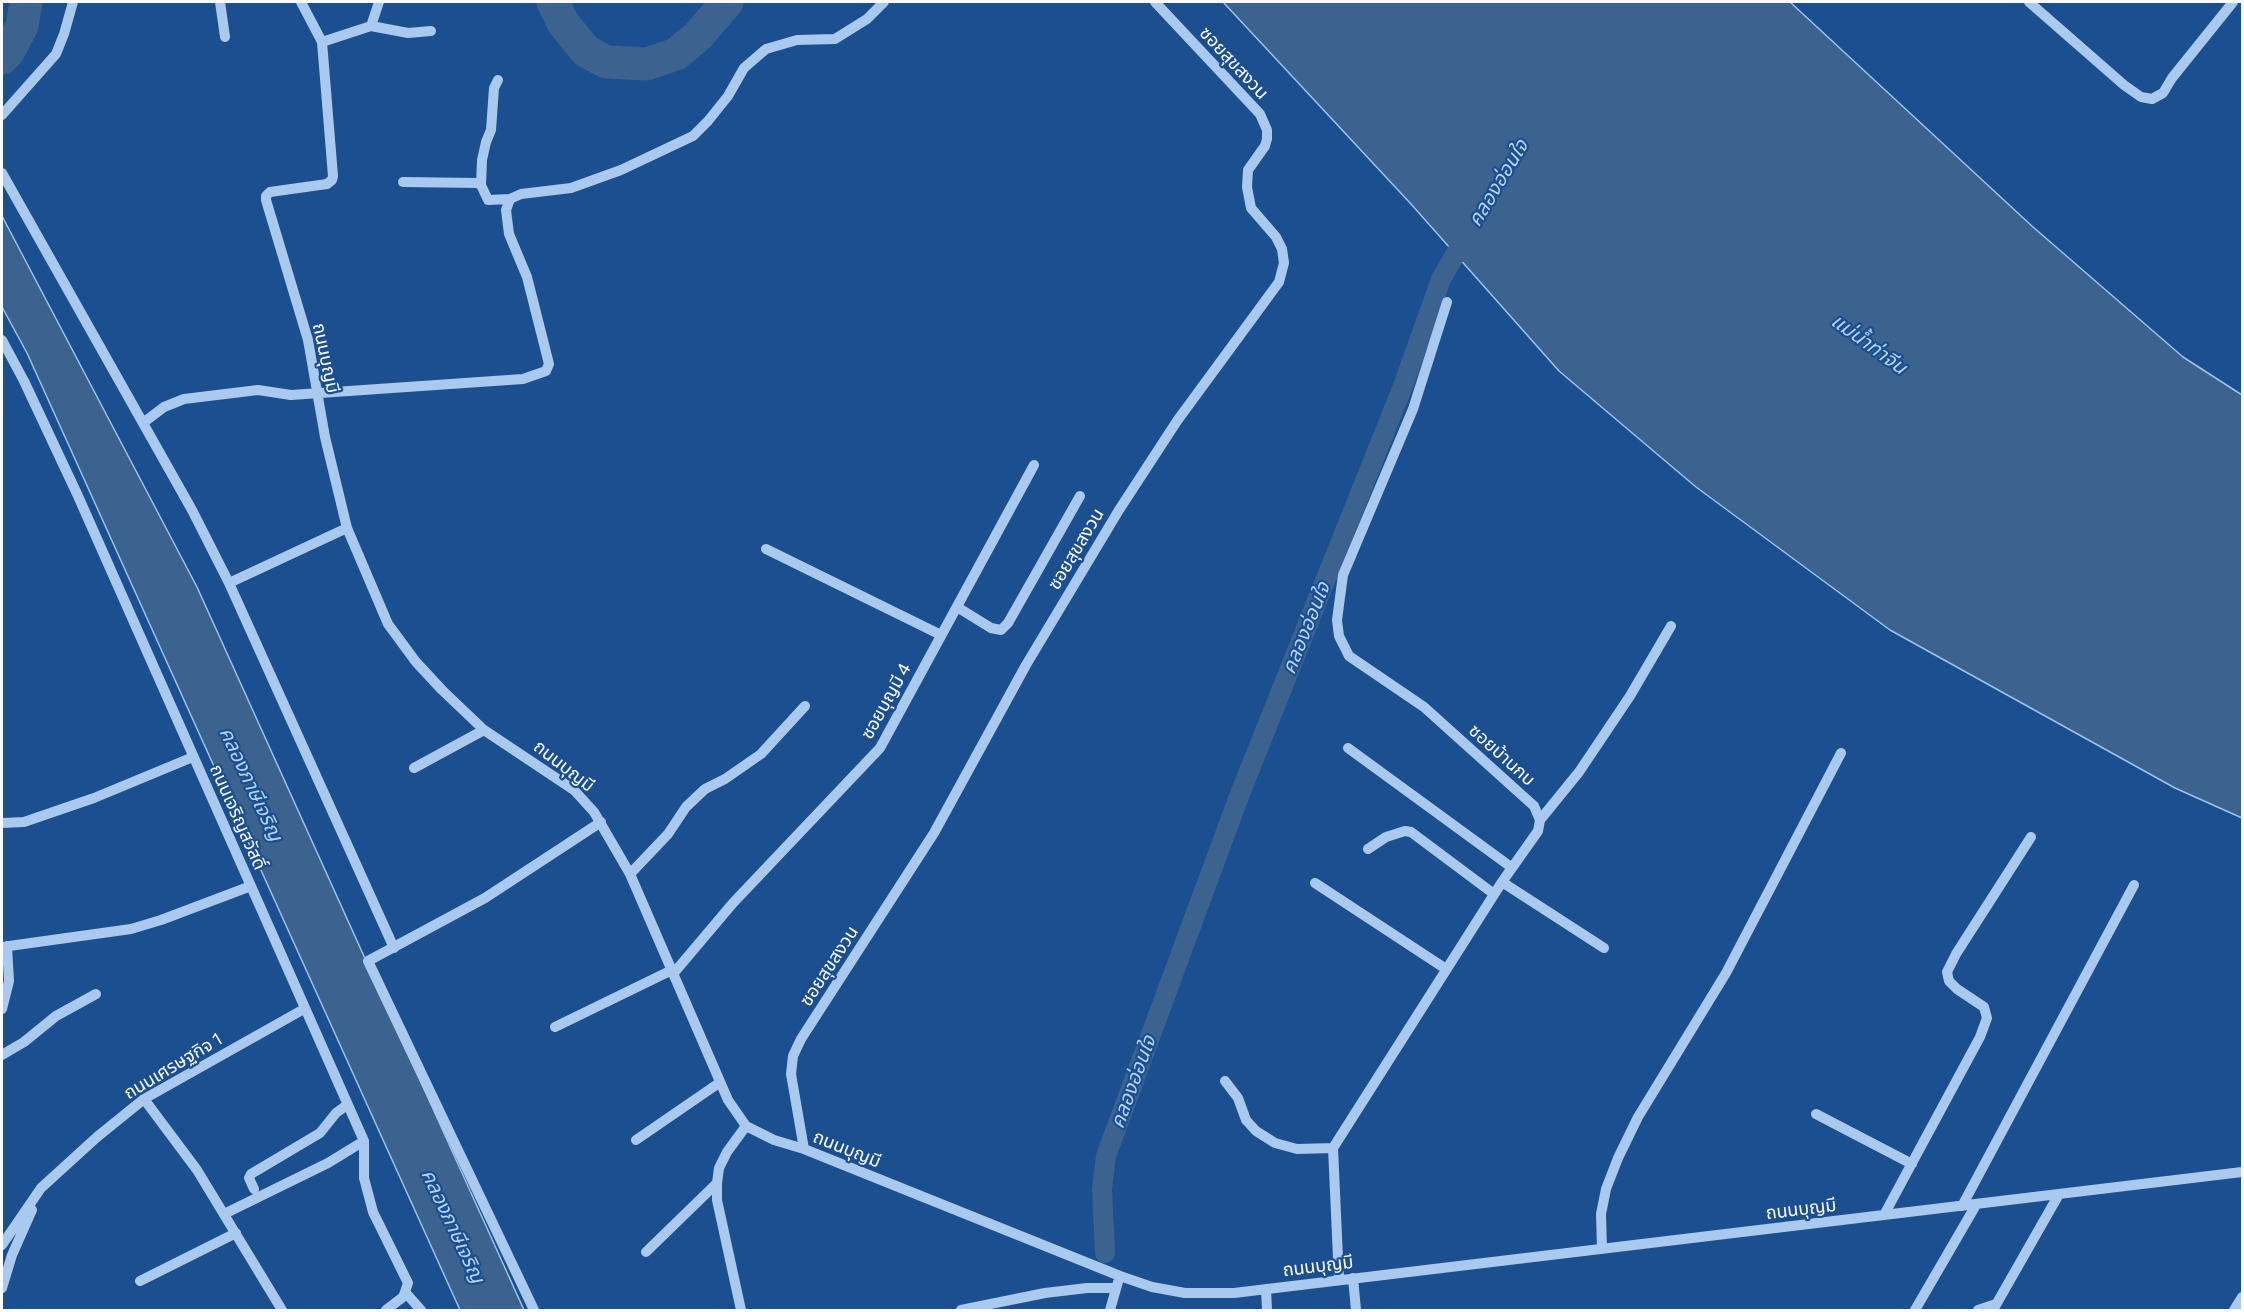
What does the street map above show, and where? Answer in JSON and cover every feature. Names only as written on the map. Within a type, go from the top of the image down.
[{"type":"street","points":[[2,115],[56,54],[73,2]]},
{"type":"street","points":[[220,2],[225,37]]},
{"type":"street","name":"ถนนบุญมี","points":[[301,2],[322,42],[333,176],[327,184],[270,192],[266,196],[308,340],[325,437],[347,528],[388,624],[416,662],[484,730],[574,790],[601,822],[630,874],[719,1083],[746,1126],[774,1140],[804,1149],[1120,1276],[1152,1287],[1185,1293],[1234,1293],[2058,1196],[2240,1172]]},
{"type":"street","points":[[371,27],[379,2]]},
{"type":"street","points":[[498,80],[494,88],[491,130],[482,160],[481,184],[488,200],[510,199],[521,194],[571,188],[621,170],[693,136],[728,96],[744,68],[766,49],[797,40],[835,39],[867,19],[884,2]]},
{"type":"street","name":"ซอยสุขสงวน","points":[[804,1149],[791,1074],[793,1056],[801,1039],[933,833],[1026,665],[1119,510],[1177,422],[1279,282],[1284,263],[1282,249],[1276,237],[1251,208],[1247,188],[1248,170],[1266,146],[1267,130],[1260,114],[1155,2]]},
{"type":"street","points":[[2029,2],[2124,85],[2142,97],[2152,99],[2163,93],[2172,78],[2233,2]]},
{"type":"street","points":[[322,42],[371,27],[408,33],[430,31]]},
{"type":"street","points":[[2,173],[192,510],[229,584],[394,948]]},
{"type":"street","points":[[404,182],[481,184]]},
{"type":"street","points":[[143,423],[164,407],[184,399],[258,390],[291,395],[523,379],[546,371],[549,364],[527,277],[509,234],[506,210],[510,199]]},
{"type":"street","name":"ซอยบ้านกบ","points":[[1447,302],[1413,409],[1343,574],[1337,620],[1339,636],[1348,656],[1424,707],[1533,806],[1540,820]]},
{"type":"street","name":"ถนนเจริญสวัสดิ์","points":[[2,340],[24,381],[78,496],[364,1142],[364,1178],[373,1212],[408,1283],[405,1292],[420,1311]]},
{"type":"street","name":"ซอยบุญมี 4","points":[[672,972],[733,903],[880,748],[1034,465]]},
{"type":"street","points":[[957,607],[991,628],[1000,630],[1008,623],[1080,496]]},
{"type":"street","points":[[229,584],[347,528]]},
{"type":"street","points":[[766,549],[942,635]]},
{"type":"street","points":[[1338,1280],[1333,1148],[1494,894],[1538,831],[1540,820],[1579,772],[1630,696],[1671,626]]},
{"type":"street","points":[[630,874],[668,834],[687,807],[705,789],[725,779],[761,754],[805,706]]},
{"type":"street","points":[[414,768],[484,730]]},
{"type":"street","points":[[1347,748],[1512,867]]},
{"type":"street","points":[[1602,1249],[1601,1214],[1606,1189],[1638,1117],[1726,973],[1841,753]]},
{"type":"street","points":[[2,823],[24,822],[94,798],[194,757]]},
{"type":"street","points":[[534,1311],[368,961],[484,898],[601,822]]},
{"type":"street","points":[[1368,849],[1386,837],[1405,831],[1411,832],[1494,894]]},
{"type":"street","points":[[1884,1215],[1980,1037],[1987,1018],[1984,1007],[1957,989],[1949,981],[1947,972],[1956,954],[2031,837]]},
{"type":"street","points":[[1502,882],[1604,948]]},
{"type":"street","points":[[1315,883],[1446,969]]},
{"type":"street","points":[[1962,1206],[2134,885]]},
{"type":"street","points":[[2,1009],[9,981],[4,947],[131,929],[251,886]]},
{"type":"street","points":[[555,1027],[672,972]]},
{"type":"street","points":[[2,1055],[24,1042],[56,1016],[96,994]]},
{"type":"street","name":"ถนนเศรษฐกิจ 1","points":[[2,1245],[41,1188],[97,1137],[144,1099],[304,1009]]},
{"type":"street","points":[[1225,1081],[1238,1098],[1246,1120],[1256,1131],[1275,1143],[1297,1149],[1333,1148]]},
{"type":"street","points":[[636,1140],[719,1083]]},
{"type":"street","points":[[144,1099],[197,1170],[282,1311]]},
{"type":"street","points":[[254,1190],[249,1178],[251,1174],[320,1132],[336,1113],[347,1105]]},
{"type":"street","points":[[1816,1114],[1912,1164]]},
{"type":"street","points":[[741,1311],[717,1200],[717,1183],[719,1168],[727,1152],[746,1126]]},
{"type":"street","points":[[224,1214],[328,1163],[364,1142]]},
{"type":"street","points":[[2240,1172],[2242,1162]]},
{"type":"street","points":[[646,1252],[717,1183]]},
{"type":"street","name":"ถนนเศรษฐกิจ 1","points":[[2,1288],[12,1255],[41,1188]]},
{"type":"street","points":[[1978,1311],[1995,1307],[2058,1196]]},
{"type":"street","points":[[1915,1311],[1976,1205]]},
{"type":"street","points":[[140,1281],[236,1233]]},
{"type":"street","points":[[1110,1311],[1120,1276]]},
{"type":"street","points":[[1353,1278],[1356,1311]]},
{"type":"street","points":[[961,1311],[1045,1293],[1087,1288],[1116,1288]]},
{"type":"street","points":[[1266,1289],[1268,1311]]},
{"type":"street","points":[[386,1311],[403,1297],[405,1292]]},
{"type":"street","points":[[2234,1311],[2242,1297]]},
{"type":"water","name":"แม่น้ำท่าจีน","points":[[1223,2],[1790,2],[2033,227],[2183,357],[2242,395],[2242,818],[2175,788],[1890,630],[1696,487],[1559,371],[1411,204]]},
{"type":"water","name":"คลองภาษีเจริญ","points":[[2,216],[197,587],[524,1310],[460,1310],[27,353],[2,307]]},
{"type":"waterway","points":[[2,58],[8,52],[22,26],[26,2]]},
{"type":"waterway","points":[[553,2],[563,23],[586,51],[606,62],[647,64],[676,54],[698,36],[727,2]]},
{"type":"waterway","name":"คลองอ่อนใจ","points":[[1105,1253],[1102,1189],[1106,1156],[1241,791],[1403,386],[1441,279],[1468,233]]}]
